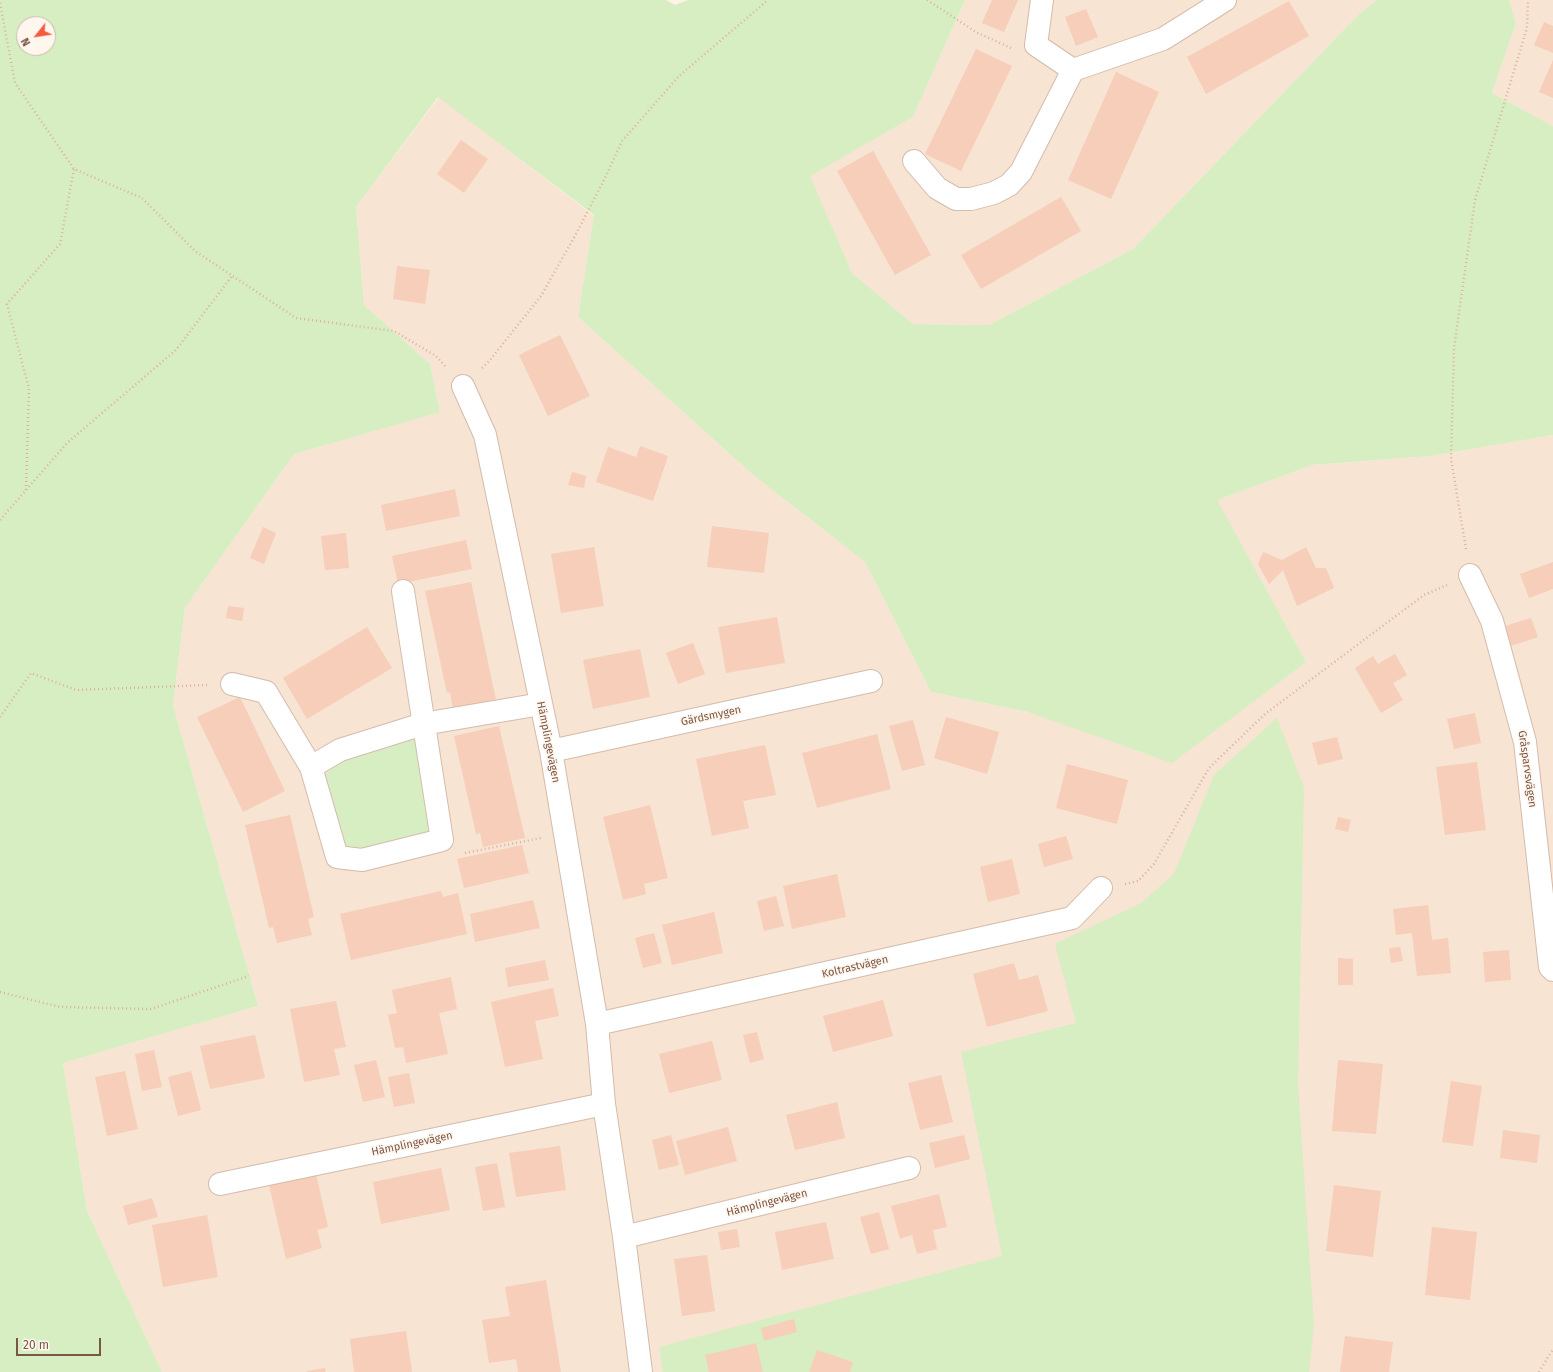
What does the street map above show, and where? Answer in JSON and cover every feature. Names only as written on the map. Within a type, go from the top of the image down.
[{"type":"street","points":[[1042,0],[1036,45],[1073,70]]},
{"type":"street","points":[[914,161],[937,188],[956,199],[971,199],[994,193],[1009,185],[1021,172],[1073,70],[1163,39],[1225,0]]},
{"type":"street","name":"Hämplingevägen","points":[[463,386],[485,435],[551,751],[597,1024],[604,1104],[624,1237],[641,1372]]},
{"type":"street","name":"Gråsparvsvägen","points":[[1470,575],[1492,622],[1525,742],[1550,967],[1553,970]]},
{"type":"street","points":[[232,684],[266,692],[311,767],[337,857],[362,860],[442,840],[402,591]]},
{"type":"street","name":"Gärdsmygen","points":[[551,751],[871,681]]},
{"type":"street","points":[[311,767],[340,750],[423,724],[541,704]]},
{"type":"street","name":"Koltrastvägen","points":[[597,1024],[1072,918],[1101,888]]},
{"type":"street","name":"Hämplingevägen","points":[[220,1184],[604,1104]]},
{"type":"street","name":"Hämplingevägen","points":[[624,1237],[910,1168]]},
{"type":"path","points":[[0,3],[16,83],[74,168],[142,198],[195,251],[296,318],[394,331],[436,356],[463,386],[490,360],[541,296],[594,201],[622,142],[679,76],[768,0]]},
{"type":"path","points":[[927,0],[976,32],[1016,51],[1036,45]]},
{"type":"path","points":[[1101,888],[1138,881],[1154,864],[1209,768],[1265,714],[1424,595],[1470,575],[1451,459],[1454,348],[1475,200],[1528,28],[1528,0]]},
{"type":"path","points":[[26,490],[29,389],[7,304],[60,244],[74,168]]},
{"type":"path","points":[[0,520],[66,443],[176,350],[232,276]]},
{"type":"path","points":[[0,717],[31,673],[76,690],[232,684]]},
{"type":"path","points":[[442,840],[464,853],[565,833]]},
{"type":"path","points":[[0,992],[60,1007],[151,1009],[249,976]]},
{"type":"path","points":[[1539,1372],[1553,1349]]},
{"type":"shaded area","points":[[965,0],[1377,0],[1359,14],[1133,249],[989,325],[913,324],[852,273],[809,176],[913,117]]},
{"type":"shaded area","points":[[1509,0],[1553,0],[1553,126],[1492,93],[1516,23]]},
{"type":"shaded area","points":[[439,97],[594,216],[578,317],[752,474],[865,562],[931,692],[1028,712],[1306,662],[1216,500],[1312,465],[1431,456],[1553,435],[1553,1372],[162,1372],[87,1211],[63,1063],[258,1006],[173,705],[185,608],[294,454],[440,411],[430,364],[364,305],[356,207]]},
{"type":"green space","points":[[0,0],[666,0],[675,5],[688,0],[965,0],[913,117],[810,176],[852,273],[913,324],[989,325],[1133,249],[1359,14],[1377,0],[1509,0],[1516,23],[1492,93],[1553,126],[1553,435],[1431,456],[1312,465],[1217,500],[1306,662],[1172,763],[1028,712],[931,692],[865,562],[752,474],[578,317],[594,215],[438,97],[356,207],[364,305],[430,364],[440,412],[294,454],[185,608],[173,705],[258,1006],[63,1063],[87,1211],[162,1372],[0,1372]]},
{"type":"green space","points":[[1277,718],[1304,787],[1298,1085],[1314,1325],[1309,1372],[663,1372],[659,1347],[1002,1256],[961,1052],[1076,1023],[1055,944],[1141,903],[1174,874],[1214,775]]},
{"type":"green space","points":[[404,737],[413,739],[421,751],[433,827],[425,837],[364,854],[346,848],[326,795],[325,774],[342,761]]},
{"type":"building","points":[[992,0],[1018,0],[1004,32],[982,23]]},
{"type":"building","points":[[1289,1],[1309,36],[1206,94],[1187,57]]},
{"type":"building","points":[[1086,9],[1098,37],[1076,46],[1065,17]]},
{"type":"building","points":[[1544,22],[1553,26],[1553,53],[1534,45]]},
{"type":"building","points":[[976,49],[1012,66],[961,171],[925,154]]},
{"type":"building","points":[[1553,60],[1553,98],[1539,92]]},
{"type":"building","points":[[1116,72],[1159,92],[1111,199],[1068,180]]},
{"type":"building","points":[[461,140],[488,159],[464,193],[437,174]]},
{"type":"building","points":[[873,151],[931,255],[895,275],[837,171]]},
{"type":"building","points":[[1061,197],[1081,231],[981,289],[961,255]]},
{"type":"building","points":[[397,266],[430,270],[425,304],[393,299]]},
{"type":"building","points":[[560,335],[590,396],[548,416],[519,355]]},
{"type":"building","points":[[640,446],[668,456],[653,501],[596,482],[608,447],[636,457]]},
{"type":"building","points":[[572,472],[586,476],[584,488],[568,485]]},
{"type":"building","points":[[455,489],[460,516],[386,531],[381,505]]},
{"type":"building","points":[[712,526],[769,533],[764,573],[707,567]]},
{"type":"building","points":[[263,527],[276,533],[264,564],[250,558]]},
{"type":"building","points":[[346,533],[349,568],[325,570],[321,536]]},
{"type":"building","points":[[466,540],[472,569],[398,584],[392,556]]},
{"type":"building","points":[[594,547],[604,606],[561,613],[551,554]]},
{"type":"building","points":[[1306,547],[1316,568],[1326,568],[1334,588],[1297,606],[1283,570],[1269,584],[1258,564],[1263,552],[1282,560]]},
{"type":"building","points":[[1553,562],[1553,589],[1529,598],[1520,574]]},
{"type":"building","points":[[471,582],[496,700],[453,709],[450,692],[447,693],[425,591]]},
{"type":"building","points":[[228,606],[244,608],[242,621],[226,618]]},
{"type":"building","points":[[777,617],[785,663],[726,673],[718,627]]},
{"type":"building","points":[[1531,618],[1538,637],[1511,646],[1505,626]]},
{"type":"building","points":[[367,627],[392,668],[307,719],[283,678]]},
{"type":"building","points":[[693,643],[705,674],[678,684],[666,653]]},
{"type":"building","points":[[640,649],[650,697],[593,709],[583,660]]},
{"type":"building","points":[[1395,654],[1407,675],[1393,683],[1403,700],[1381,713],[1355,668],[1373,656],[1378,664]]},
{"type":"building","points":[[240,697],[285,791],[243,812],[197,717]]},
{"type":"building","points":[[1475,713],[1481,743],[1454,749],[1447,719]]},
{"type":"building","points":[[946,717],[999,732],[987,774],[934,758]]},
{"type":"building","points":[[913,720],[925,765],[902,771],[889,726]]},
{"type":"building","points":[[499,726],[525,838],[483,847],[480,833],[476,834],[454,736]]},
{"type":"building","points":[[877,734],[891,789],[817,808],[802,753]]},
{"type":"building","points":[[1337,737],[1343,759],[1318,765],[1312,743]]},
{"type":"building","points":[[765,745],[776,795],[743,801],[749,828],[712,836],[696,759]]},
{"type":"building","points":[[1477,762],[1486,830],[1445,835],[1436,767]]},
{"type":"building","points":[[1067,764],[1128,780],[1117,824],[1056,808]]},
{"type":"building","points":[[650,805],[668,878],[644,884],[646,894],[623,900],[603,817]]},
{"type":"building","points":[[290,815],[314,917],[308,919],[312,935],[277,943],[273,927],[269,928],[245,825]]},
{"type":"building","points":[[1338,817],[1351,820],[1348,832],[1335,829]]},
{"type":"building","points":[[1066,836],[1073,859],[1044,867],[1038,844]]},
{"type":"building","points":[[522,845],[529,873],[464,888],[457,859]]},
{"type":"building","points":[[1012,859],[1020,894],[988,902],[980,867]]},
{"type":"building","points":[[837,874],[846,917],[792,929],[783,886]]},
{"type":"building","points":[[441,891],[443,897],[458,893],[467,934],[351,960],[340,914]]},
{"type":"building","points":[[776,896],[784,926],[764,931],[757,901]]},
{"type":"building","points":[[533,900],[540,928],[475,942],[470,914]]},
{"type":"building","points":[[1428,905],[1432,940],[1448,938],[1451,973],[1417,976],[1412,933],[1396,935],[1393,909]]},
{"type":"building","points":[[714,912],[723,953],[672,965],[662,925]]},
{"type":"building","points":[[654,933],[662,963],[643,968],[635,938]]},
{"type":"building","points":[[1400,947],[1403,961],[1391,963],[1389,948]]},
{"type":"building","points":[[1509,950],[1511,980],[1485,982],[1483,952]]},
{"type":"building","points":[[1338,958],[1353,959],[1353,985],[1338,985]]},
{"type":"building","points":[[545,960],[549,980],[508,987],[505,968]]},
{"type":"building","points":[[1014,963],[1019,980],[1038,975],[1048,1011],[987,1027],[973,974]]},
{"type":"building","points":[[451,977],[457,1009],[439,1013],[448,1054],[406,1063],[403,1047],[395,1048],[388,1015],[397,1013],[392,990]]},
{"type":"building","points":[[553,988],[559,1016],[535,1021],[543,1059],[505,1067],[491,1002]]},
{"type":"building","points":[[883,1000],[893,1036],[833,1052],[823,1016]]},
{"type":"building","points":[[336,1001],[346,1047],[334,1049],[340,1075],[304,1082],[290,1009]]},
{"type":"building","points":[[757,1032],[764,1059],[750,1063],[743,1035]]},
{"type":"building","points":[[255,1035],[265,1078],[210,1089],[200,1046]]},
{"type":"building","points":[[712,1041],[722,1080],[669,1093],[659,1054]]},
{"type":"building","points":[[154,1050],[162,1087],[142,1091],[135,1054]]},
{"type":"building","points":[[376,1060],[385,1097],[363,1102],[354,1065]]},
{"type":"building","points":[[1338,1060],[1383,1064],[1376,1134],[1332,1131]]},
{"type":"building","points":[[125,1071],[138,1129],[107,1136],[95,1077]]},
{"type":"building","points":[[191,1071],[201,1110],[178,1116],[168,1077]]},
{"type":"building","points":[[409,1073],[415,1103],[394,1107],[388,1077]]},
{"type":"building","points":[[941,1075],[953,1122],[920,1130],[908,1083]]},
{"type":"building","points":[[1451,1081],[1482,1086],[1473,1146],[1442,1142]]},
{"type":"building","points":[[837,1102],[845,1138],[795,1150],[786,1115]]},
{"type":"building","points":[[728,1127],[737,1161],[685,1175],[676,1141]]},
{"type":"building","points":[[1503,1130],[1540,1135],[1537,1163],[1500,1158]]},
{"type":"building","points":[[671,1135],[679,1165],[659,1170],[652,1140]]},
{"type":"building","points":[[964,1135],[970,1159],[935,1168],[929,1143]]},
{"type":"building","points":[[560,1146],[566,1190],[516,1197],[509,1153]]},
{"type":"building","points":[[497,1163],[505,1207],[483,1211],[475,1167]]},
{"type":"building","points":[[441,1168],[450,1210],[381,1224],[373,1182]]},
{"type":"building","points":[[316,1174],[328,1227],[317,1230],[322,1248],[286,1259],[269,1185]]},
{"type":"building","points":[[1334,1185],[1381,1191],[1373,1257],[1326,1251]]},
{"type":"building","points":[[939,1194],[947,1227],[933,1230],[937,1249],[917,1254],[912,1235],[900,1239],[891,1206]]},
{"type":"building","points":[[152,1198],[158,1217],[128,1225],[123,1206]]},
{"type":"building","points":[[879,1212],[889,1249],[871,1254],[860,1217]]},
{"type":"building","points":[[207,1215],[218,1277],[163,1287],[152,1225]]},
{"type":"building","points":[[826,1222],[834,1259],[782,1270],[775,1232]]},
{"type":"building","points":[[1432,1227],[1477,1232],[1470,1300],[1425,1295]]},
{"type":"building","points":[[737,1229],[740,1247],[721,1250],[718,1232]]},
{"type":"building","points":[[707,1255],[715,1311],[682,1316],[674,1259]]},
{"type":"building","points":[[546,1280],[561,1372],[518,1372],[516,1359],[489,1363],[482,1320],[510,1316],[505,1287]]},
{"type":"building","points":[[794,1319],[797,1332],[764,1341],[761,1328]]},
{"type":"building","points":[[406,1331],[412,1372],[354,1372],[350,1339]]},
{"type":"building","points":[[1345,1336],[1393,1342],[1389,1372],[1340,1372]]},
{"type":"building","points":[[756,1343],[763,1372],[709,1372],[705,1355]]},
{"type":"building","points":[[817,1350],[853,1362],[850,1372],[809,1372]]},
{"type":"building","points":[[325,1368],[326,1372],[307,1372],[307,1371]]}]
